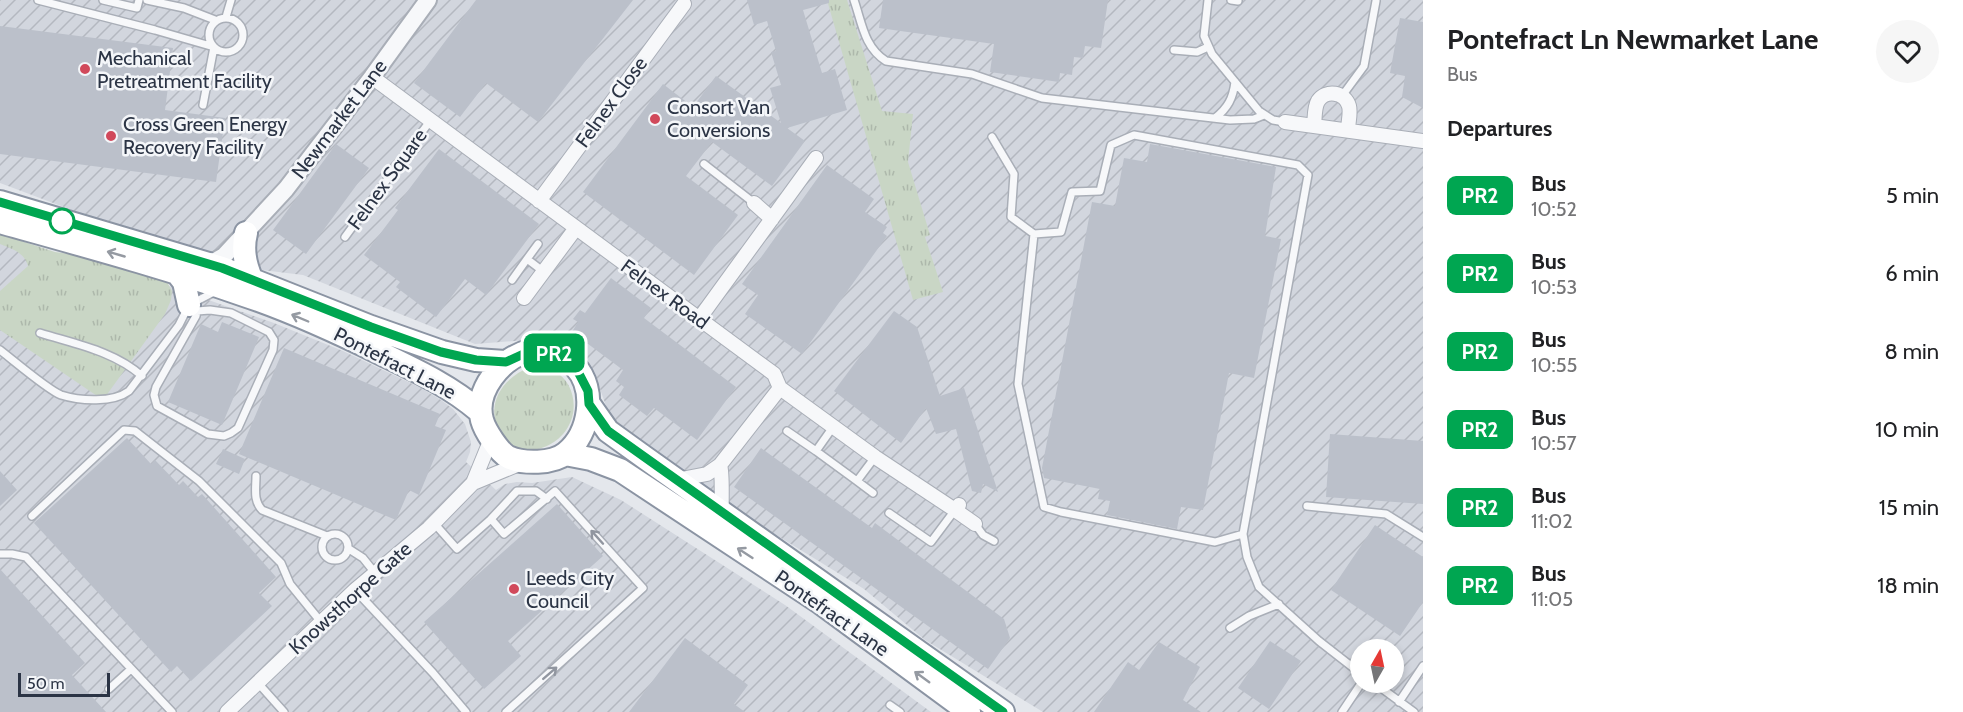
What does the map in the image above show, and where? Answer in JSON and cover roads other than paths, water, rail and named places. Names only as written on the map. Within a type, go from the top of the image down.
[{"type":"highway","name":"Pontefract Lane","points":[[0,202],[204,262],[441,352],[476,360],[506,362]]},
{"type":"highway","name":"Pontefract Lane","points":[[0,222],[224,288],[345,336],[393,359],[462,395],[479,411]]},
{"type":"highway","points":[[246,233],[243,243],[245,262],[252,280]]},
{"type":"highway","points":[[177,273],[184,282],[193,308]]},
{"type":"highway","points":[[548,350],[564,357],[584,378],[589,404],[581,433],[565,454],[550,460],[526,461],[507,457],[483,427],[479,411],[483,393],[494,374],[506,362],[530,351],[548,350]]},
{"type":"highway","name":"Pontefract Lane","points":[[589,404],[608,431],[1003,712]]},
{"type":"highway","name":"Pontefract Lane","points":[[565,454],[591,459],[620,470],[820,603],[969,712]]},
{"type":"street","name":"Newmarket Lane","points":[[204,262],[215,261],[224,256],[286,189],[372,78],[428,0]]},
{"type":"street","name":"Felnex Close","points":[[539,201],[685,2]]},
{"type":"street","name":"Felnex Road","points":[[372,78],[774,374],[780,388],[875,456],[957,508],[975,524]]},
{"type":"street","points":[[1314,126],[1316,108],[1320,99],[1330,93],[1342,96],[1349,104],[1348,130]]},
{"type":"street","points":[[1286,122],[1423,141]]},
{"type":"street","points":[[699,319],[816,158]]},
{"type":"street","points":[[754,203],[772,219]]},
{"type":"street","points":[[524,298],[576,228]]},
{"type":"street","points":[[676,480],[707,474],[720,465],[780,388]]},
{"type":"street","name":"Knowsthorpe Gate","points":[[227,712],[355,590],[434,523],[473,483],[491,439]]},
{"type":"street","name":"Knowsthorpe Gate","points":[[473,483],[526,461]]},
{"type":"street","points":[[720,465],[722,513]]},
{"type":"lane","points":[[38,0],[56,2],[214,47]]},
{"type":"lane","points":[[103,0],[137,8],[139,0]]},
{"type":"lane","points":[[147,0],[184,8],[215,20],[226,17],[237,21],[241,25],[243,36],[235,50],[218,51],[214,47],[208,36],[215,20]]},
{"type":"lane","points":[[226,17],[231,0]]},
{"type":"lane","points":[[854,0],[868,45],[886,61],[972,74],[1042,98],[1215,118],[1243,120],[1264,115]]},
{"type":"lane","points":[[1208,0],[1204,36],[1208,47],[1264,115],[1272,120],[1286,122]]},
{"type":"lane","points":[[1342,96],[1364,66],[1376,1]]},
{"type":"lane","points":[[203,105],[214,47]]},
{"type":"lane","points":[[1174,50],[1197,52],[1208,47]]},
{"type":"lane","points":[[1215,118],[1230,102],[1235,82]]},
{"type":"lane","name":"Felnex Square","points":[[345,237],[430,121]]},
{"type":"lane","points":[[992,137],[1014,174],[1011,217],[1034,234],[1061,232],[1072,192],[1100,191],[1111,145],[1134,135],[1298,165],[1308,175],[1243,534],[1248,557],[1259,587],[1319,641],[1350,665]]},
{"type":"lane","points":[[704,164],[754,203]]},
{"type":"lane","points":[[1034,234],[1018,384],[1044,507],[1215,542],[1243,534]]},
{"type":"lane","points":[[512,280],[538,244]]},
{"type":"lane","points":[[527,259],[544,272]]},
{"type":"lane","points":[[0,350],[60,394],[94,400],[120,398],[142,376],[203,296],[224,288]]},
{"type":"lane","points":[[193,308],[231,313],[269,332],[274,340],[273,350],[238,428],[224,436],[208,434],[157,406],[155,401],[156,387],[193,308]]},
{"type":"lane","points":[[40,333],[117,358],[142,376]]},
{"type":"lane","points":[[816,451],[833,427]]},
{"type":"lane","points":[[32,516],[124,430],[135,431],[199,481],[281,563],[290,584],[321,622]]},
{"type":"lane","points":[[787,431],[873,493]]},
{"type":"lane","points":[[856,480],[875,456]]},
{"type":"lane","points":[[256,476],[255,497],[257,505],[262,510],[327,537],[335,534],[344,537],[349,544],[349,549],[341,559],[328,558],[322,548],[327,537]]},
{"type":"lane","points":[[434,523],[457,549],[517,491],[536,491],[547,499]]},
{"type":"lane","points":[[490,519],[504,534],[555,491],[643,588],[506,712]]},
{"type":"lane","points":[[1307,506],[1386,514],[1423,537]]},
{"type":"lane","points":[[889,513],[931,542],[957,508]]},
{"type":"lane","points":[[975,524],[983,535],[994,542]]},
{"type":"lane","points":[[349,549],[363,558],[375,573]]},
{"type":"lane","points":[[0,554],[26,557],[172,712]]},
{"type":"lane","points":[[355,590],[433,673],[466,712]]},
{"type":"lane","points":[[1230,628],[1249,616],[1279,604]]},
{"type":"lane","points":[[1399,702],[1423,666]]},
{"type":"lane","points":[[109,689],[131,669]]},
{"type":"lane","points":[[258,683],[284,712]]},
{"type":"lane","points":[[1342,712],[1355,693]]},
{"type":"lane","points":[[1387,693],[1413,712]]},
{"type":"lane","points":[[890,705],[900,712]]},
{"type":"place","name":"Mechanical Pretreatment Facility","points":[[85,69]]},
{"type":"place","name":"Consort Van Conversions","points":[[655,119]]},
{"type":"place","name":"Cross Green Energy Recovery Facility","points":[[111,136]]},
{"type":"place","name":"Leeds City Council","points":[[514,589]]}]
